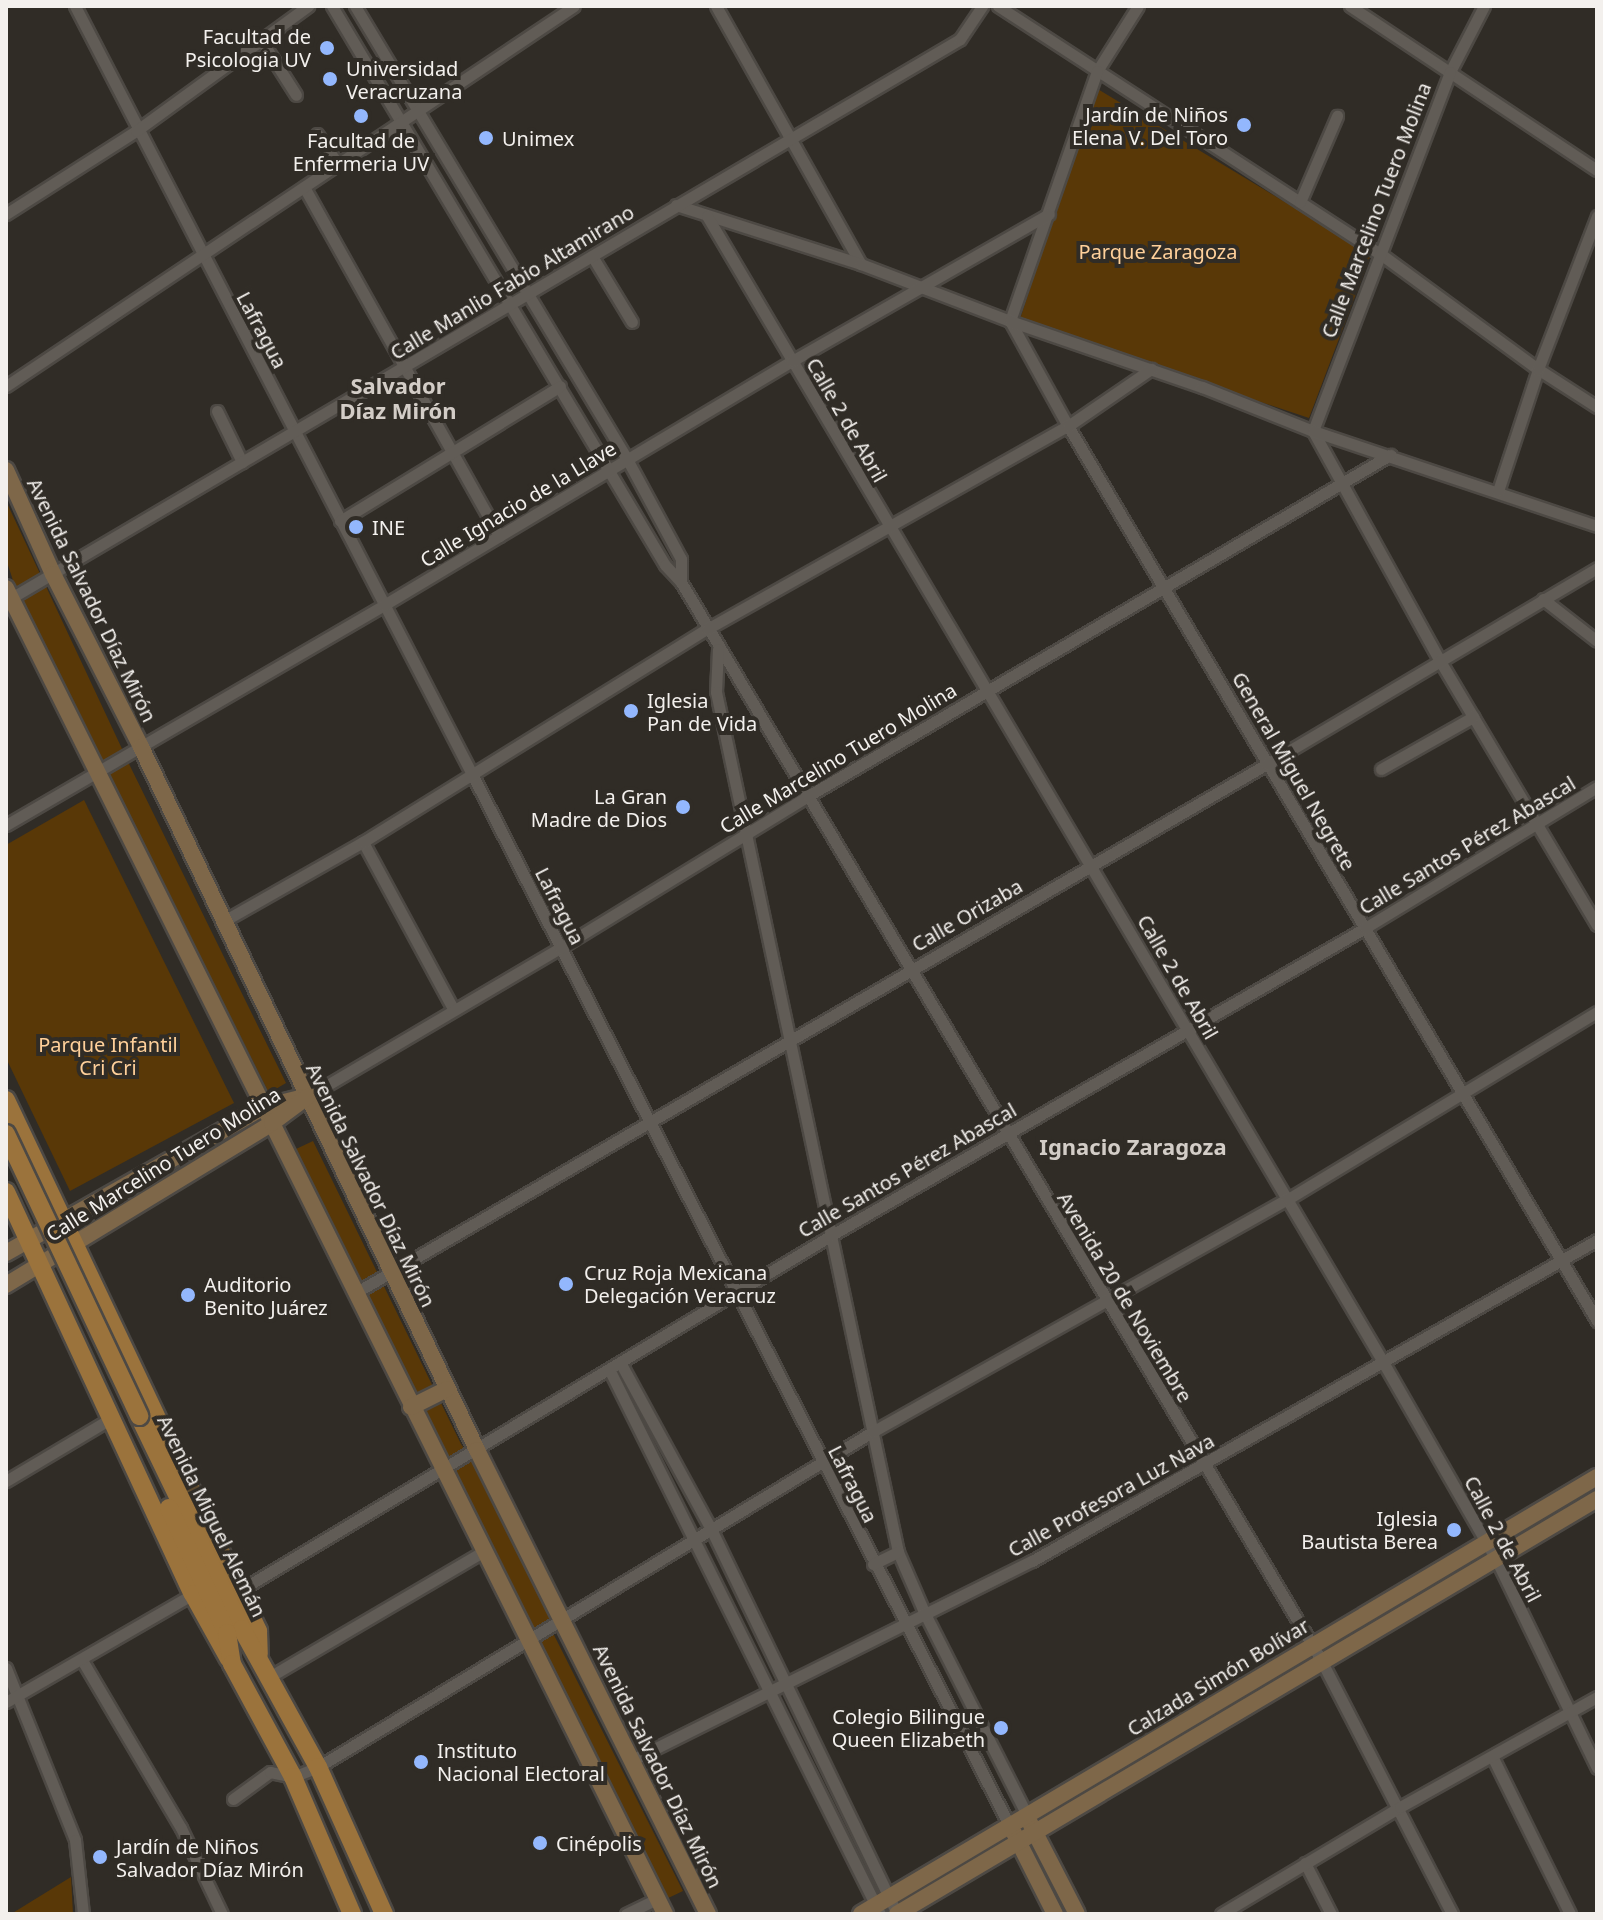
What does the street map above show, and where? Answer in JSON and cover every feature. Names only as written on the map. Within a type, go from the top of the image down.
[{"type":"main road","name":"Avenida Salvador Díaz Mirón","points":[[6,470],[53,574],[141,747],[447,1389],[708,1914]]},
{"type":"main road","points":[[8,595],[100,772],[442,1470],[661,1907]]},
{"type":"main road","name":"Calle Marcelino Tuero Molina","points":[[6,1253],[264,1107],[307,1097]]},
{"type":"main road","name":"Calle Marcelino Tuero Molina","points":[[6,1285],[272,1123],[307,1097]]},
{"type":"main road","points":[[6,1100],[71,1243],[258,1631],[259,1654]]},
{"type":"main road","name":"Avenida Miguel Alemán","points":[[6,1134],[227,1633],[232,1664],[293,1777],[352,1914]]},
{"type":"main road","name":"Avenida Miguel Alemán","points":[[6,1160],[134,1419],[242,1629],[259,1654],[318,1767],[384,1914]]},
{"type":"main road","points":[[36,1167],[27,1182],[6,1189],[193,1594],[216,1641],[232,1664]]},
{"type":"main road","points":[[65,1321],[70,1305],[88,1298],[100,1303]]},
{"type":"main road","points":[[411,1407],[447,1389]]},
{"type":"main road","name":"Calzada Simón Bolívar","points":[[861,1914],[882,1905],[1009,1825],[1597,1477]]},
{"type":"main road","name":"Calzada Simón Bolívar","points":[[897,1914],[1597,1499]]},
{"type":"main road","points":[[1027,1815],[1077,1914]]},
{"type":"main road","points":[[1009,1825],[1055,1914]]},
{"type":"street","name":"Lafragua","points":[[75,6],[136,131],[473,776],[1009,1825]]},
{"type":"street","points":[[6,214],[136,131],[308,6]]},
{"type":"street","name":"Avenida 20 de Noviembre","points":[[332,6],[400,123],[512,303],[665,565],[681,582],[908,970],[1321,1660],[1400,1807],[1452,1914]]},
{"type":"street","name":"Avenida 20 de Noviembre","points":[[355,6],[627,459],[681,559],[681,582]]},
{"type":"street","points":[[6,386],[574,6]]},
{"type":"street","points":[[716,6],[861,264]]},
{"type":"street","name":"Calle Manlio Fabio Altamirano","points":[[8,595],[53,574],[960,39],[982,6]]},
{"type":"street","points":[[998,6],[1382,255],[1538,369],[1597,407]]},
{"type":"street","points":[[1010,321],[1097,71],[1138,6]]},
{"type":"street","points":[[1350,6],[1597,170]]},
{"type":"street","name":"Calle Marcelino Tuero Molina","points":[[1313,431],[1450,72],[1484,6]]},
{"type":"street","points":[[261,40],[296,95]]},
{"type":"street","points":[[1300,202],[1337,116]]},
{"type":"street","points":[[317,134],[338,164]]},
{"type":"street","points":[[304,187],[402,368],[499,536]]},
{"type":"street","points":[[676,205],[861,264],[1313,431],[1597,526]]},
{"type":"street","name":"Calle Ignacio de la Llave","points":[[7,822],[100,772],[792,361],[1049,214]]},
{"type":"street","name":"Calle 2 de Abril","points":[[707,216],[1288,1199],[1486,1541],[1597,1768]]},
{"type":"street","points":[[1498,491],[1538,369],[1597,216]]},
{"type":"street","points":[[592,256],[632,322]]},
{"type":"street","name":"General Miguel Negrete","points":[[1010,321],[1068,426],[1167,588],[1267,764],[1597,1321]]},
{"type":"street","points":[[222,922],[473,776],[707,629],[1068,426],[1151,369]]},
{"type":"street","points":[[340,521],[560,386]]},
{"type":"street","points":[[217,411],[242,462]]},
{"type":"street","points":[[1313,431],[1440,661],[1597,925]]},
{"type":"street","name":"Calle Marcelino Tuero Molina","points":[[307,1097],[560,948],[808,796],[1390,455]]},
{"type":"street","name":"Calle Orizaba","points":[[355,1293],[1267,764],[1597,568]]},
{"type":"street","points":[[1543,599],[1597,641]]},
{"type":"street","points":[[718,649],[716,692],[898,1552],[925,1614],[1027,1815]]},
{"type":"street","points":[[1381,769],[1473,717]]},
{"type":"street","name":"Calle Santos Pérez Abascal","points":[[239,1591],[610,1371],[830,1236],[1365,928],[1597,787]]},
{"type":"street","points":[[363,842],[454,1010]]},
{"type":"street","points":[[233,1799],[270,1772],[293,1777],[318,1767],[872,1432],[1288,1199],[1597,1012]]},
{"type":"street","name":"Calle Profesora Luz Nava","points":[[632,1760],[1032,1561],[1597,1240]]},
{"type":"street","points":[[621,1364],[711,1529],[785,1683],[882,1905]]},
{"type":"street","points":[[610,1371],[696,1538],[769,1690],[882,1905],[897,1914]]},
{"type":"street","points":[[6,1481],[110,1419]]},
{"type":"street","points":[[271,1676],[484,1551]]},
{"type":"street","points":[[873,1564],[898,1552]]},
{"type":"street","points":[[6,1702],[193,1594]]},
{"type":"street","points":[[82,1660],[181,1828],[222,1914]]},
{"type":"street","points":[[6,1668],[75,1840],[83,1914]]},
{"type":"street","points":[[1221,1914],[1400,1807],[1493,1758],[1597,1697]]},
{"type":"street","points":[[1493,1758],[1570,1914]]},
{"type":"street","points":[[1305,1863],[1331,1914]]},
{"type":"street","points":[[626,1914],[661,1907]]},
{"type":"green space","name":"Parque Zaragoza","points":[[1096,88],[1371,254],[1309,418],[1019,322]]},
{"type":"green space","points":[[6,501],[131,768],[286,1083],[269,1093],[20,602],[6,559]]},
{"type":"green space","name":"Parque Infantil Cri Cri","points":[[84,800],[234,1103],[70,1191],[6,1058],[6,845]]},
{"type":"green space","points":[[313,1141],[461,1444],[480,1471],[550,1616],[554,1635],[683,1891],[664,1900],[453,1484],[448,1458],[296,1149]]},
{"type":"green space","points":[[71,1877],[73,1914],[11,1914]]},
{"type":"place","name":"Facultad de Psicologia UV","points":[[327,48]]},
{"type":"place","name":"Universidad Veracruzana","points":[[330,79]]},
{"type":"place","name":"Facultad de Enfermeria UV","points":[[361,116]]},
{"type":"place","name":"Jardín de Niños Elena V. Del Toro","points":[[1244,125]]},
{"type":"place","name":"Unimex","points":[[486,138]]},
{"type":"place","name":"INE","points":[[356,527]]},
{"type":"place","name":"Iglesia Pan de Vida","points":[[631,711]]},
{"type":"place","name":"La Gran Madre de Dios","points":[[683,807]]},
{"type":"place","name":"Cruz Roja Mexicana Delegación Veracruz","points":[[566,1284]]},
{"type":"place","name":"Auditorio Benito Juárez","points":[[188,1295]]},
{"type":"place","name":"Iglesia Bautista Berea","points":[[1454,1530]]},
{"type":"place","name":"Colegio Bilingue Queen Elizabeth","points":[[1001,1728]]},
{"type":"place","name":"Instituto Nacional Electoral","points":[[421,1762]]},
{"type":"place","name":"Cinépolis","points":[[540,1843]]},
{"type":"place","name":"Jardín de Niños Salvador Díaz Mirón","points":[[100,1857]]},
{"type":"district","name":"Salvador Díaz Mirón","points":[[398,398]]},
{"type":"district","name":"Ignacio Zaragoza","points":[[1133,1147]]}]
